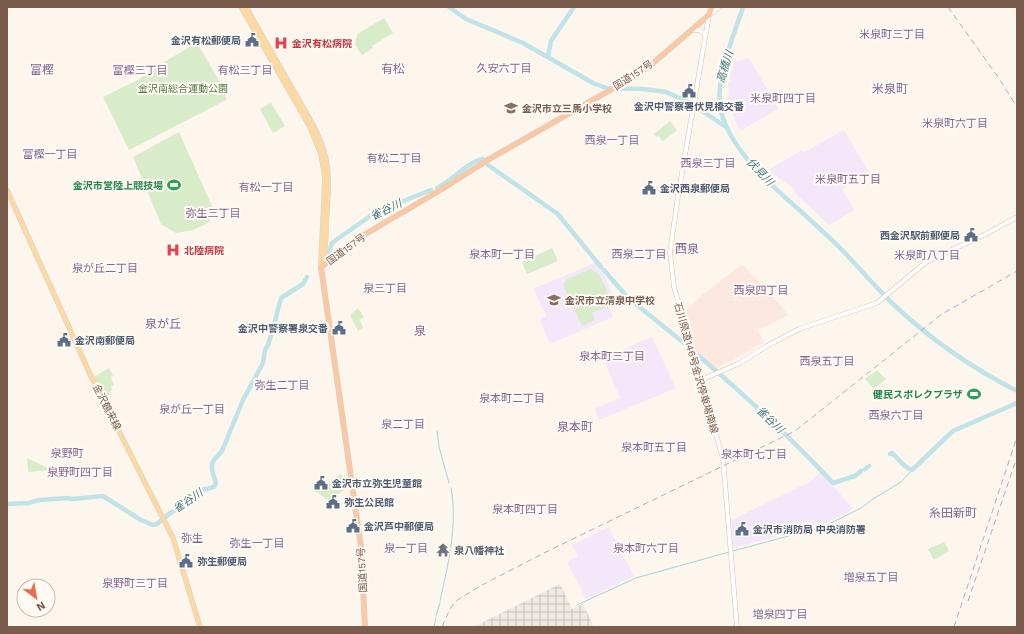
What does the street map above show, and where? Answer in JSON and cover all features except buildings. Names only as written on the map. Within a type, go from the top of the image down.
[{"type":"highway","points":[[709,16],[712,7]]},
{"type":"highway","name":"国道157号","points":[[365,627],[361,547],[321,267],[364,235],[442,189],[497,154],[627,81],[652,64],[709,16]]},
{"type":"main road","points":[[242,7],[310,127],[321,154],[325,168],[325,183],[321,267]]},
{"type":"main road","points":[[246,7],[313,125],[326,155],[329,188],[325,254],[321,267]]},
{"type":"main road","points":[[705,35],[709,16],[720,7]]},
{"type":"main road","points":[[693,30],[700,30],[705,35]]},
{"type":"main road","name":"石川県道146号金沢停車場南線","points":[[705,35],[670,252],[674,287],[722,459],[737,627]]},
{"type":"main road","name":"金沢鶴来線","points":[[7,190],[90,374],[164,519],[174,542],[200,627]]},
{"type":"main road","points":[[700,381],[799,329],[877,303],[926,262],[986,234],[1017,217]]},
{"type":"shaded area","points":[[749,58],[778,109],[740,131],[734,118],[729,99],[728,82],[730,81],[730,73],[734,62]]},
{"type":"shaded area","points":[[844,130],[869,172],[842,189],[855,210],[829,225],[795,193],[794,189],[768,170],[802,150],[804,152]]},
{"type":"shaded area","points":[[595,263],[605,276],[613,298],[613,300],[608,302],[613,317],[550,344],[540,320],[546,316],[534,290],[535,288]]},
{"type":"shaded area","points":[[743,265],[788,315],[758,330],[763,343],[715,369],[696,352],[692,333],[688,326],[684,312],[701,296]]},
{"type":"shaded area","points":[[652,337],[676,388],[599,420],[594,409],[620,398],[603,358]]},
{"type":"shaded area","points":[[821,472],[853,509],[826,523],[734,548],[732,520],[809,482]]},
{"type":"shaded area","points":[[609,527],[634,576],[586,599],[567,562],[578,556],[572,545]]},
{"type":"shaded area","points":[[560,584],[572,609],[583,604],[594,627],[473,627]]},
{"type":"green space","points":[[384,18],[393,33],[372,46],[373,48],[362,55],[355,45],[357,34]]},
{"type":"green space","name":"金沢南総合運動公園","points":[[193,45],[199,46],[225,91],[226,100],[129,150],[103,97],[138,80],[159,65]]},
{"type":"green space","points":[[271,103],[285,126],[273,133],[260,109]]},
{"type":"green space","points":[[670,121],[677,130],[663,141],[658,136],[656,137],[654,134]]},
{"type":"green space","name":"金沢市営陸上競技場","points":[[179,132],[215,213],[210,217],[210,222],[193,230],[176,233],[161,224],[133,157]]},
{"type":"green space","points":[[552,248],[558,261],[527,274],[522,262]]},
{"type":"green space","points":[[591,269],[601,278],[610,299],[604,301],[604,308],[592,313],[595,320],[582,326],[563,284],[567,279]]},
{"type":"green space","points":[[358,308],[364,317],[360,320],[363,328],[358,331],[350,315]]},
{"type":"green space","points":[[109,368],[113,376],[111,377],[114,385],[111,387],[112,390],[109,392],[109,400],[107,401],[95,376]]},
{"type":"green space","points":[[877,370],[886,379],[874,389],[865,379]]},
{"type":"green space","points":[[27,458],[50,469],[50,470],[29,472]]},
{"type":"green space","points":[[341,474],[350,487],[328,500],[315,491],[316,489]]},
{"type":"green space","points":[[944,542],[949,551],[934,560],[928,549]]},
{"type":"waterway","name":"伏見川","points":[[449,7],[466,19],[523,43],[593,83],[606,88],[644,89],[666,92],[689,102],[726,127]]},
{"type":"waterway","points":[[548,56],[551,41],[574,7]]},
{"type":"waterway","name":"伏見川","points":[[743,7],[723,69],[719,95],[723,119],[741,151],[763,177],[833,241],[907,317],[968,363],[1017,391]]},
{"type":"waterway","name":"雀谷川","points":[[437,188],[471,164],[483,159]]},
{"type":"waterway","name":"雀谷川","points":[[488,165],[555,212]]},
{"type":"waterway","name":"雀谷川","points":[[329,252],[332,243],[376,212],[431,190]]},
{"type":"waterway","name":"雀谷川","points":[[557,213],[601,267]]},
{"type":"waterway","name":"雀谷川","points":[[604,270],[627,297],[684,343]]},
{"type":"waterway","name":"雀谷川","points":[[7,504],[29,503],[39,500],[103,496],[141,520],[153,525],[157,524],[169,514],[194,498],[198,491],[214,487],[216,483],[212,470],[212,464],[222,451],[243,400],[263,363],[265,350],[268,345],[281,298],[303,284],[307,277]]},
{"type":"waterway","name":"雀谷川","points":[[699,356],[768,418],[833,483],[855,476],[861,471]]},
{"type":"waterway","name":"雀谷川","points":[[890,454],[892,453],[904,465],[912,470],[953,431],[1017,403]]},
{"type":"waterway","points":[[437,431],[439,446]]},
{"type":"waterway","points":[[439,447],[449,483]]},
{"type":"waterway","name":"雀谷川","points":[[865,469],[869,466]]},
{"type":"waterway","points":[[733,551],[825,526],[861,508],[901,482],[912,470]]},
{"type":"waterway","points":[[440,601],[453,531],[453,502],[451,488]]},
{"type":"waterway","points":[[577,605],[636,578],[729,552]]},
{"type":"waterway","points":[[436,616],[440,603]]},
{"type":"waterway","points":[[434,627],[436,618]]},
{"type":"railway","points":[[948,7],[998,77],[1017,107]]},
{"type":"railway","points":[[442,627],[450,609],[455,602],[482,585],[544,553],[795,431],[942,314],[1017,271]]},
{"type":"railway","points":[[954,627],[1017,437]]},
{"type":"railway","points":[[968,601],[1017,457]]},
{"type":"place","name":"金沢有松郵便局","points":[[252,40]]},
{"type":"place","name":"金沢有松病院","points":[[281,43]]},
{"type":"place","name":"金沢中警察署伏見橋交番","points":[[689,91]]},
{"type":"place","name":"金沢市立三馬小学校","points":[[511,108]]},
{"type":"place","name":"金沢市営陸上競技場","points":[[174,185]]},
{"type":"place","name":"金沢西泉郵便局","points":[[649,188]]},
{"type":"place","name":"西金沢駅前郵便局","points":[[971,235]]},
{"type":"place","name":"北陸病院","points":[[173,250]]},
{"type":"place","name":"金沢市立清泉中学校","points":[[554,300]]},
{"type":"place","name":"金沢中警察署泉交番","points":[[339,328]]},
{"type":"place","name":"金沢南郵便局","points":[[64,340]]},
{"type":"place","name":"健民スポレクプラザ","points":[[974,394]]},
{"type":"place","name":"金沢市立弥生児童館","points":[[321,483]]},
{"type":"place","name":"弥生公民館","points":[[333,502]]},
{"type":"place","name":"金沢芦中郵便局","points":[[353,526]]},
{"type":"place","name":"金沢市消防局 中央消防署","points":[[742,529]]},
{"type":"place","name":"泉八幡神社","points":[[443,550]]},
{"type":"place","name":"弥生郵便局","points":[[186,561]]},
{"type":"district","name":"米泉町三丁目","points":[[892,34]]},
{"type":"district","name":"久安六丁目","points":[[504,68]]},
{"type":"district","name":"有松","points":[[393,69]]},
{"type":"district","name":"富樫","points":[[42,70]]},
{"type":"district","name":"富樫三丁目","points":[[140,70]]},
{"type":"district","name":"有松三丁目","points":[[245,70]]},
{"type":"district","name":"米泉町","points":[[890,89]]},
{"type":"district","name":"米泉町四丁目","points":[[783,98]]},
{"type":"district","name":"米泉町六丁目","points":[[955,123]]},
{"type":"district","name":"西泉一丁目","points":[[612,140]]},
{"type":"district","name":"富樫一丁目","points":[[50,154]]},
{"type":"district","name":"有松二丁目","points":[[394,158]]},
{"type":"district","name":"西泉三丁目","points":[[708,163]]},
{"type":"district","name":"米泉町五丁目","points":[[848,179]]},
{"type":"district","name":"有松一丁目","points":[[266,187]]},
{"type":"district","name":"弥生三丁目","points":[[213,213]]},
{"type":"district","name":"西泉","points":[[687,249]]},
{"type":"district","name":"泉本町一丁目","points":[[502,254]]},
{"type":"district","name":"西泉二丁目","points":[[639,254]]},
{"type":"district","name":"米泉町八丁目","points":[[927,255]]},
{"type":"district","name":"泉が丘二丁目","points":[[105,268]]},
{"type":"district","name":"泉三丁目","points":[[385,288]]},
{"type":"district","name":"西泉四丁目","points":[[761,290]]},
{"type":"district","name":"泉が丘","points":[[163,324]]},
{"type":"district","name":"泉","points":[[420,331]]},
{"type":"district","name":"泉本町三丁目","points":[[612,356]]},
{"type":"district","name":"西泉五丁目","points":[[827,361]]},
{"type":"district","name":"弥生二丁目","points":[[282,385]]},
{"type":"district","name":"泉本町二丁目","points":[[512,398]]},
{"type":"district","name":"泉が丘一丁目","points":[[192,409]]},
{"type":"district","name":"西泉六丁目","points":[[896,415]]},
{"type":"district","name":"泉二丁目","points":[[403,424]]},
{"type":"district","name":"泉本町","points":[[575,427]]},
{"type":"district","name":"泉本町五丁目","points":[[654,447]]},
{"type":"district","name":"泉野町","points":[[67,453]]},
{"type":"district","name":"泉本町七丁目","points":[[754,454]]},
{"type":"district","name":"泉野町四丁目","points":[[80,472]]},
{"type":"district","name":"泉本町四丁目","points":[[525,509]]},
{"type":"district","name":"糸田新町","points":[[953,513]]},
{"type":"district","name":"弥生","points":[[192,538]]},
{"type":"district","name":"弥生一丁目","points":[[257,543]]},
{"type":"district","name":"泉一丁目","points":[[406,548]]},
{"type":"district","name":"泉本町六丁目","points":[[646,548]]},
{"type":"district","name":"増泉五丁目","points":[[871,577]]},
{"type":"district","name":"泉野町三丁目","points":[[135,583]]},
{"type":"district","name":"増泉四丁目","points":[[780,614]]},
{"type":"water label","name":"高橋川","points":[[725,67]]}]
